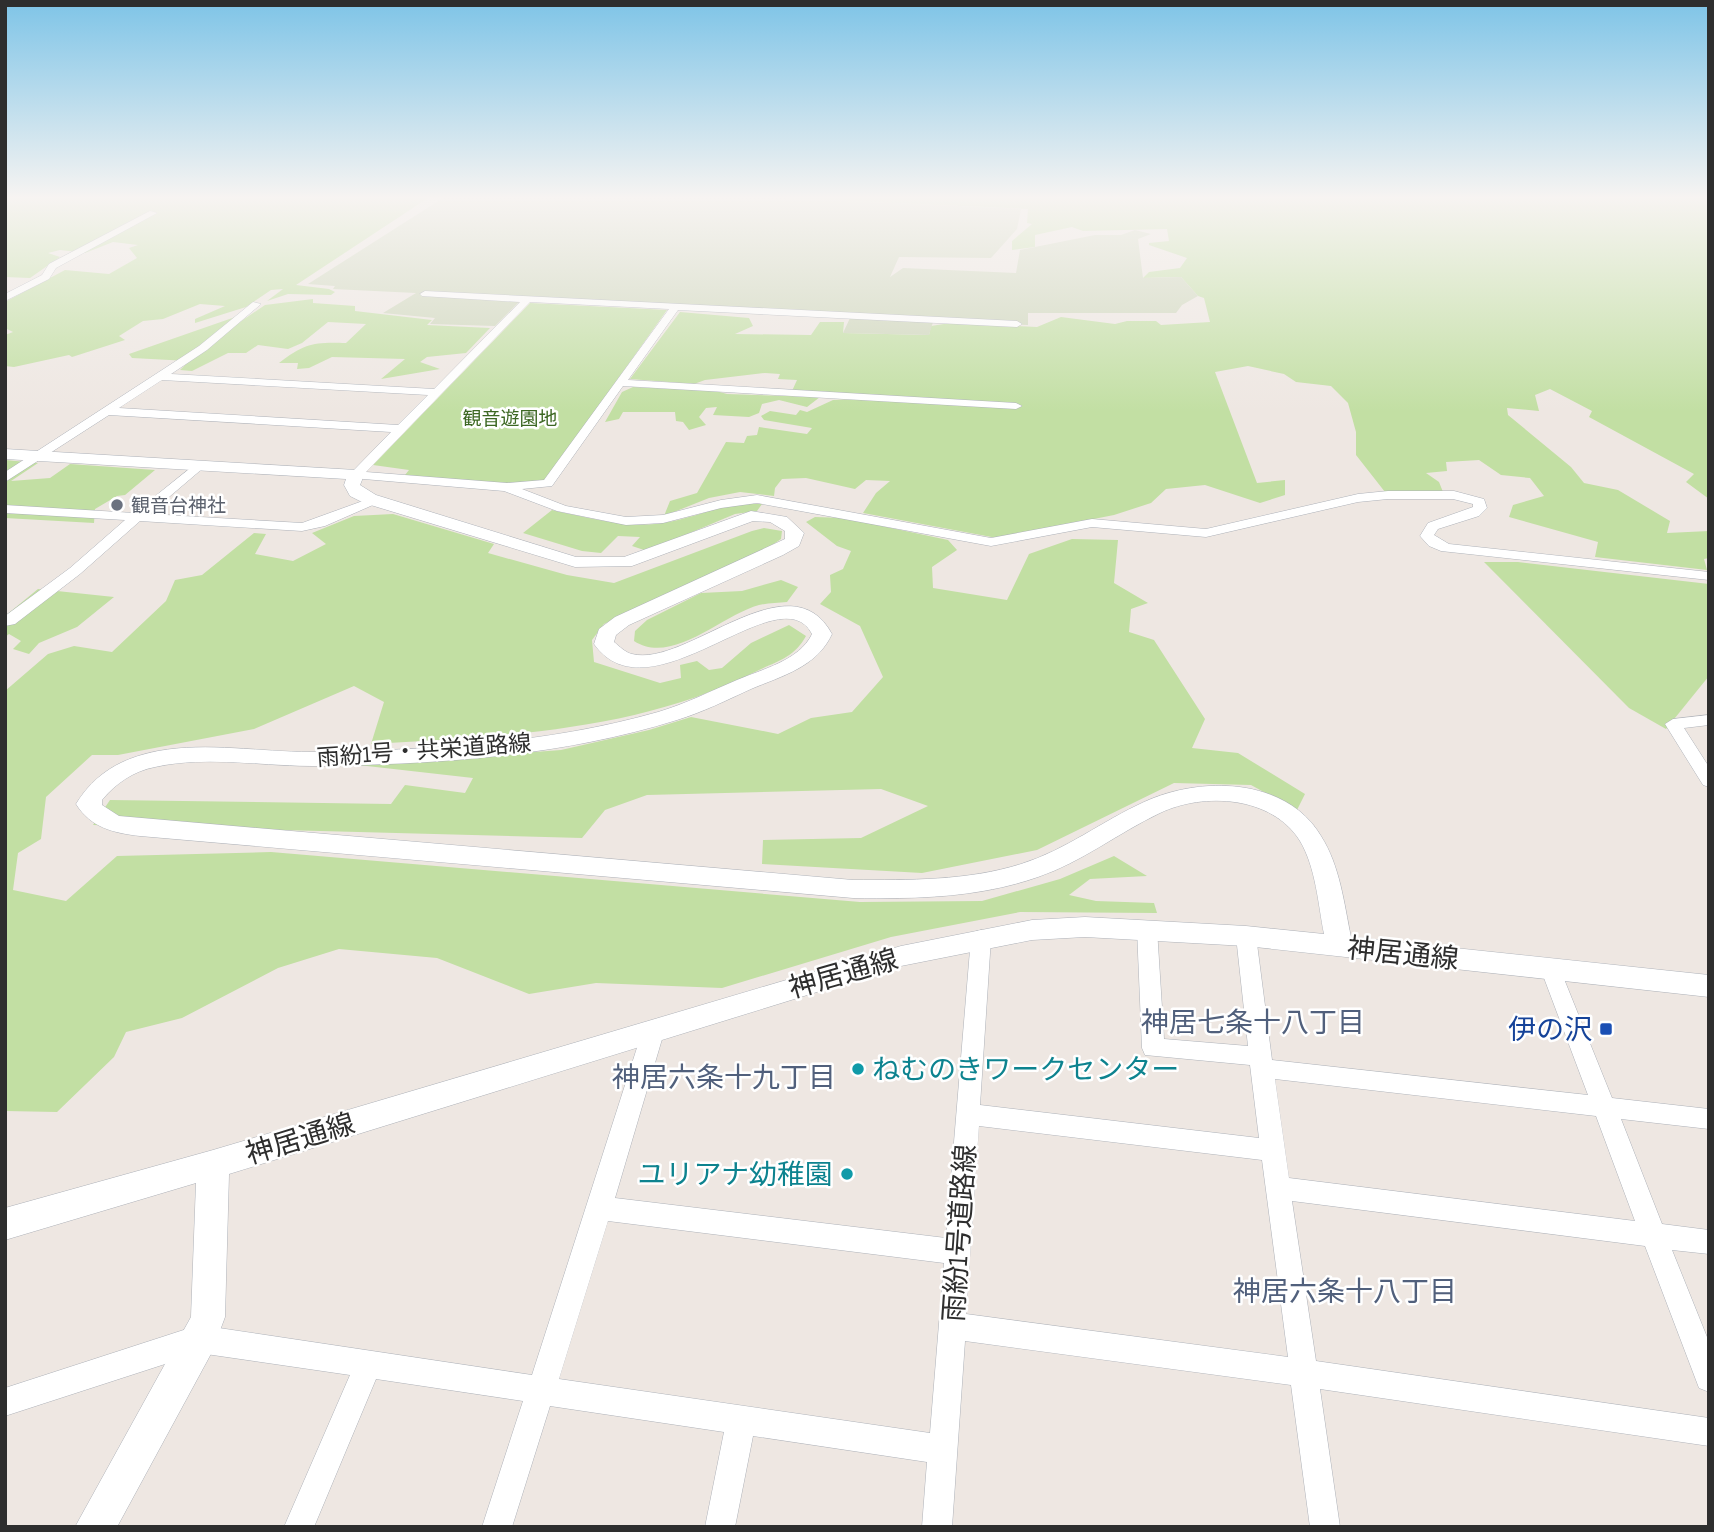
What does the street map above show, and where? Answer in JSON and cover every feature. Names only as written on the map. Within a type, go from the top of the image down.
[{"type":"street","points":[[5,298],[46,276],[50,269]]},
{"type":"street","points":[[425,294],[1017,324]]},
{"type":"street","points":[[528,299],[356,475],[352,485],[356,492],[376,501],[575,562],[626,562],[751,516],[766,516],[783,521],[806,508]]},
{"type":"street","points":[[5,478],[211,342],[256,304]]},
{"type":"street","points":[[5,454],[356,475],[507,488],[548,483],[676,306]]},
{"type":"street","points":[[158,376],[437,393]]},
{"type":"street","points":[[620,383],[1016,406]]},
{"type":"street","points":[[106,411],[401,429]]},
{"type":"street","points":[[5,621],[9,621],[75,570],[198,466]]},
{"type":"street","points":[[507,488],[527,499],[624,521],[663,519],[733,500],[757,499],[991,542],[1092,523],[1206,533],[1358,498],[1454,495],[1479,502],[1480,508],[1475,513],[1433,526],[1427,536],[1434,543],[1446,548],[1709,576]]},
{"type":"street","points":[[5,509],[302,527],[376,501]]},
{"type":"street","name":"雨紛1号・共栄道路線","points":[[783,521],[795,533],[793,542],[622,621],[606,633],[604,644],[611,653],[626,660],[642,662],[662,660],[752,620],[778,613],[797,614],[813,620],[822,634],[819,645],[800,659],[701,703],[616,730],[473,749],[310,760],[160,758],[134,765],[108,779],[95,791],[88,804],[95,815],[108,823],[140,828],[853,889],[914,890],[948,888],[1028,872],[1172,799],[1206,791],[1233,793],[1275,808],[1294,820],[1310,835],[1319,855],[1339,946]]},
{"type":"street","points":[[1709,720],[1673,723],[1709,781]]},
{"type":"street","name":"神居通線","points":[[5,1224],[213,1164],[901,956],[1032,930],[1086,926],[1246,936],[1709,986]]},
{"type":"street","points":[[1147,929],[1153,1048],[1709,1119]]},
{"type":"street","points":[[1246,936],[1325,1527]]},
{"type":"street","name":"雨紛1号道路線","points":[[937,1527],[981,938]]},
{"type":"street","points":[[1550,970],[1709,1378]]},
{"type":"street","points":[[498,1527],[654,1029]]},
{"type":"street","points":[[968,1114],[1273,1150]]},
{"type":"street","points":[[95,1527],[200,1339],[208,1317],[213,1164]]},
{"type":"street","points":[[1279,1188],[1709,1242]]},
{"type":"street","points":[[600,1208],[957,1252]]},
{"type":"street","points":[[952,1326],[1304,1373],[1709,1432]]},
{"type":"street","points":[[5,1402],[200,1339],[943,1450]]},
{"type":"street","points":[[299,1527],[369,1364]]},
{"type":"street","points":[[720,1527],[741,1421]]},
{"type":"green space","points":[[5,269],[42,269],[30,278],[5,277]]},
{"type":"green space","points":[[117,269],[320,269],[296,285],[335,292],[331,295],[288,294],[267,301],[283,289],[271,290],[246,307],[195,323],[195,319],[225,306],[200,304],[163,319],[143,321],[119,336],[125,340],[72,357],[69,355],[14,367],[5,366],[5,335],[13,332],[5,328],[5,302],[65,270],[109,274]]},
{"type":"green space","points":[[331,269],[893,269],[890,277],[901,269],[1016,273],[1017,269],[1142,269],[1143,278],[1181,277],[1198,296],[1182,305],[1176,313],[1028,313],[1028,325],[933,322],[929,335],[843,333],[850,318],[521,300],[495,326],[430,324],[435,318],[383,313],[416,293],[333,289],[335,286],[308,284]]},
{"type":"green space","points":[[1168,269],[1709,269],[1709,499],[1686,482],[1694,474],[1589,417],[1592,411],[1550,389],[1535,395],[1539,411],[1507,408],[1508,415],[1571,467],[1584,483],[1618,490],[1670,521],[1667,533],[1709,531],[1709,558],[1704,559],[1707,570],[1595,557],[1598,542],[1509,517],[1513,505],[1544,496],[1530,478],[1501,475],[1479,460],[1446,462],[1447,471],[1426,473],[1439,482],[1443,492],[1385,492],[1356,455],[1356,432],[1348,403],[1331,386],[1296,382],[1284,374],[1248,366],[1215,372],[1257,483],[1285,480],[1285,495],[1260,503],[1205,485],[1166,489],[1151,503],[1114,515],[997,538],[863,513],[876,493],[890,481],[866,480],[855,489],[806,478],[782,479],[775,488],[774,496],[740,492],[709,498],[664,516],[670,501],[697,493],[726,442],[744,443],[747,436],[757,435],[759,427],[807,434],[812,428],[764,420],[761,416],[770,411],[796,415],[800,410],[807,412],[833,400],[857,399],[792,391],[797,380],[778,379],[780,374],[765,373],[705,380],[694,384],[630,379],[680,312],[749,318],[753,326],[735,334],[811,335],[820,322],[844,322],[843,333],[929,335],[931,326],[950,323],[1037,327],[1061,317],[1115,324],[1127,321],[1156,321],[1161,325],[1210,322],[1204,298],[1198,296],[1181,277],[1143,278],[1149,272]]},
{"type":"green space","points":[[313,299],[313,303],[355,306],[355,311],[432,320],[427,325],[490,328],[466,353],[427,357],[420,362],[440,369],[381,379],[405,359],[332,357],[309,368],[297,369],[298,363],[279,363],[310,345],[346,343],[366,324],[328,322],[302,343],[288,349],[258,345],[246,353],[228,353],[192,371],[180,370],[189,361],[132,358],[129,354],[238,316],[234,326],[265,305]]},
{"type":"green space","name":"観音遊園地","points":[[530,303],[667,310],[545,481],[506,485],[405,475],[409,470],[373,465]]},
{"type":"green space","points":[[633,387],[820,397],[807,407],[779,400],[762,404],[759,413],[749,417],[713,415],[717,407],[706,408],[699,417],[706,425],[689,430],[683,422],[676,421],[675,412],[623,412],[619,419],[605,422],[622,392]]},
{"type":"green space","points":[[5,460],[38,463],[11,481],[50,478],[70,464],[155,470],[125,495],[117,496],[95,509],[94,523],[5,518]]},
{"type":"green space","points":[[730,504],[762,504],[757,511],[735,514],[647,551],[632,546],[640,537],[618,536],[601,553],[582,551],[523,533],[552,510],[603,521],[642,525],[674,521]]},
{"type":"green space","points":[[393,514],[494,544],[488,553],[567,575],[614,583],[752,531],[764,528],[782,531],[781,539],[762,552],[604,624],[592,640],[594,662],[660,683],[681,678],[680,665],[697,661],[709,670],[722,668],[751,643],[789,625],[806,636],[796,649],[784,658],[710,692],[616,719],[568,728],[371,744],[384,702],[354,686],[254,729],[118,755],[92,755],[46,797],[41,839],[18,853],[13,890],[66,901],[117,856],[271,852],[860,902],[982,901],[1060,879],[1114,856],[1147,876],[1090,879],[1069,895],[1096,901],[1154,903],[1157,913],[1020,912],[891,937],[722,988],[596,983],[529,994],[437,958],[339,949],[278,968],[182,1018],[126,1032],[114,1057],[57,1112],[5,1111],[5,691],[48,654],[74,646],[112,652],[166,601],[175,580],[202,575],[254,533],[266,534],[255,554],[293,561],[326,544],[312,533],[354,516]]},
{"type":"green space","points":[[815,517],[844,518],[948,540],[957,550],[932,567],[933,588],[1007,600],[1029,554],[1072,539],[1118,540],[1114,583],[1148,603],[1131,609],[1129,632],[1154,640],[1205,719],[1192,748],[1238,753],[1305,794],[1297,810],[1251,785],[1174,783],[1037,850],[922,873],[762,864],[763,840],[861,838],[928,806],[881,789],[647,795],[605,810],[582,838],[93,825],[110,800],[391,804],[405,785],[465,793],[473,778],[358,765],[561,750],[649,730],[691,717],[778,734],[811,718],[852,712],[883,677],[860,626],[820,604],[831,592],[830,575],[843,569],[851,551],[837,546],[806,522]]},
{"type":"green space","points":[[1484,562],[1518,562],[1709,584],[1709,676],[1666,729],[1629,708]]},
{"type":"green space","points":[[781,580],[798,587],[787,602],[759,605],[745,610],[680,643],[649,647],[634,641],[635,631],[647,620],[701,593],[742,591]]},
{"type":"green space","points":[[38,589],[114,597],[77,627],[39,643],[29,654],[13,649],[21,641],[9,634],[5,637],[5,616]]},
{"type":"place","name":"観音台神社","points":[[117,505]]},
{"type":"place","name":"伊の沢","points":[[1606,1029]]},
{"type":"place","name":"ねむのきワークセンター","points":[[858,1069]]},
{"type":"place","name":"ユリアナ幼稚園","points":[[847,1174]]},
{"type":"district","name":"神居七条十八丁目","points":[[1253,1022]]},
{"type":"district","name":"神居六条十九丁目","points":[[724,1077]]},
{"type":"district","name":"神居六条十八丁目","points":[[1345,1291]]}]
